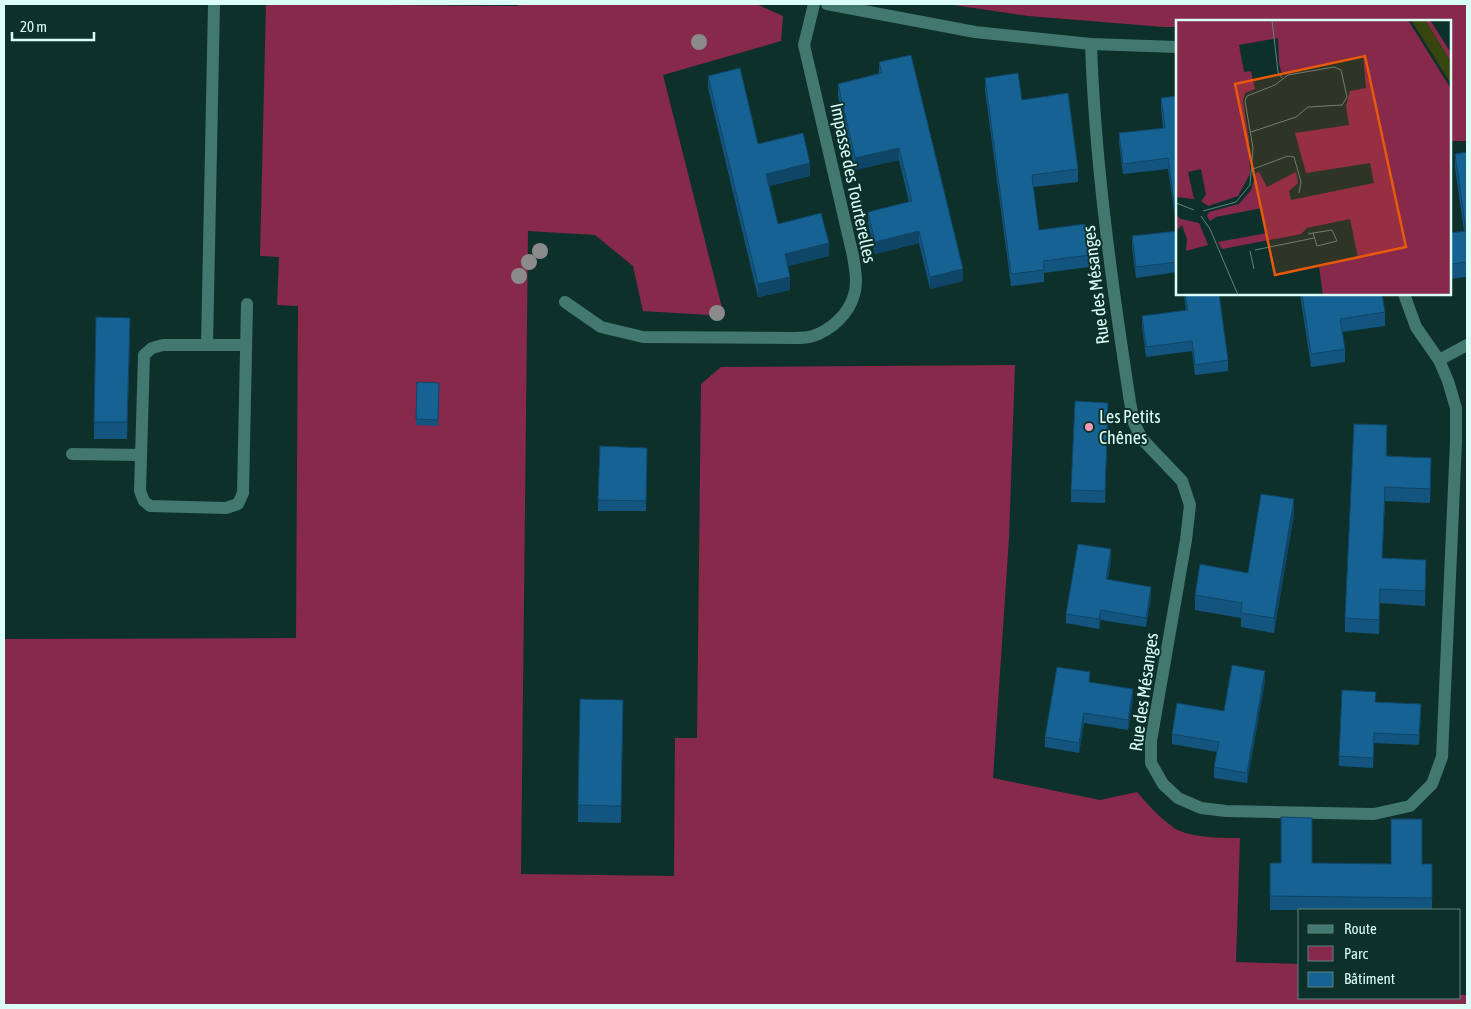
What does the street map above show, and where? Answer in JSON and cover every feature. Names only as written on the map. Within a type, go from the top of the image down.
[{"type":"street","points":[[207,345],[214,4]]},
{"type":"street","name":"Impasse des Tourterelles","points":[[564,302],[601,327],[643,337],[812,337],[838,321],[849,306],[854,295],[856,279],[851,246],[804,45],[814,4]]},
{"type":"street","points":[[827,4],[975,32],[1091,44],[1176,47]]},
{"type":"street","name":"Rue des Mésanges","points":[[1091,44],[1092,84],[1099,159],[1134,423],[1142,440],[1182,481],[1190,505],[1186,540],[1151,741],[1152,763],[1163,784],[1178,798],[1201,808],[1226,811],[1374,814],[1410,806],[1432,784],[1442,757],[1456,408],[1439,360],[1416,327],[1404,295]]},
{"type":"street","points":[[246,345],[163,345],[152,348],[144,355],[140,491],[144,501],[150,506],[226,508],[238,504],[243,493],[247,304]]},
{"type":"street","points":[[1439,360],[1467,345]]},
{"type":"street","points":[[72,454],[141,455]]},
{"type":"green space","points":[[266,4],[518,6],[518,4],[756,4],[783,16],[781,41],[663,75],[724,316],[643,311],[633,266],[595,235],[528,231],[521,874],[674,876],[675,738],[697,738],[701,384],[721,367],[1015,365],[1009,538],[993,778],[1100,800],[1137,792],[1174,828],[1189,834],[1206,837],[1240,838],[1236,962],[1298,964],[1298,999],[1461,999],[1461,995],[1467,995],[1467,1005],[4,1005],[4,639],[296,638],[298,306],[277,305],[279,257],[260,256]]},
{"type":"green space","points":[[947,4],[1467,4],[1467,141],[1451,141],[1451,20],[1176,20],[1176,27],[1164,27],[1028,16]]},
{"type":"building","points":[[911,55],[963,269],[930,277],[919,231],[875,242],[868,212],[912,201],[899,148],[855,158],[838,84],[882,73],[879,62]]},
{"type":"building","points":[[740,68],[758,144],[803,133],[810,163],[766,174],[778,224],[821,213],[829,243],[785,254],[790,277],[758,284],[708,76]]},
{"type":"building","points":[[1018,73],[1022,100],[1068,93],[1078,169],[1032,175],[1033,185],[1039,230],[1085,224],[1089,255],[1043,261],[1044,270],[1011,274],[985,78]]},
{"type":"building","points":[[1176,96],[1176,218],[1168,158],[1123,164],[1119,133],[1165,128],[1161,98]]},
{"type":"building","points":[[1467,152],[1467,262],[1451,264],[1451,233],[1466,231],[1455,154]]},
{"type":"building","points":[[1176,231],[1176,262],[1136,267],[1132,236]]},
{"type":"building","points":[[1185,295],[1219,295],[1228,360],[1195,365],[1192,341],[1146,347],[1142,316],[1188,310]]},
{"type":"building","points":[[1302,295],[1382,295],[1385,312],[1340,319],[1345,349],[1311,354]]},
{"type":"building","points":[[96,317],[130,318],[127,422],[94,422]]},
{"type":"building","points":[[417,382],[439,383],[438,420],[416,419]]},
{"type":"building","points":[[1075,401],[1108,403],[1105,491],[1071,490]]},
{"type":"building","points":[[1354,424],[1387,425],[1386,456],[1431,458],[1430,489],[1385,487],[1382,558],[1426,560],[1425,591],[1380,589],[1379,620],[1345,618]]},
{"type":"building","points":[[600,446],[647,448],[646,501],[598,500]]},
{"type":"building","points":[[1261,494],[1294,499],[1274,618],[1241,613],[1242,603],[1195,595],[1200,564],[1248,573]]},
{"type":"building","points":[[1078,544],[1111,549],[1106,579],[1151,587],[1146,618],[1101,610],[1099,619],[1066,614]]},
{"type":"building","points":[[1232,665],[1265,671],[1247,773],[1214,767],[1219,742],[1172,734],[1177,703],[1224,711]]},
{"type":"building","points":[[1057,667],[1090,672],[1089,682],[1133,689],[1128,720],[1084,713],[1079,743],[1045,737]]},
{"type":"building","points":[[1342,690],[1376,692],[1375,702],[1421,704],[1419,735],[1374,733],[1373,758],[1339,756]]},
{"type":"building","points":[[580,699],[623,700],[621,806],[578,805]]},
{"type":"building","points":[[1281,817],[1312,818],[1312,863],[1391,864],[1391,819],[1422,819],[1422,864],[1432,864],[1432,898],[1270,896],[1270,863],[1281,863]]},
{"type":"place","name":"Les Petits Chênes","points":[[1089,427]]}]
